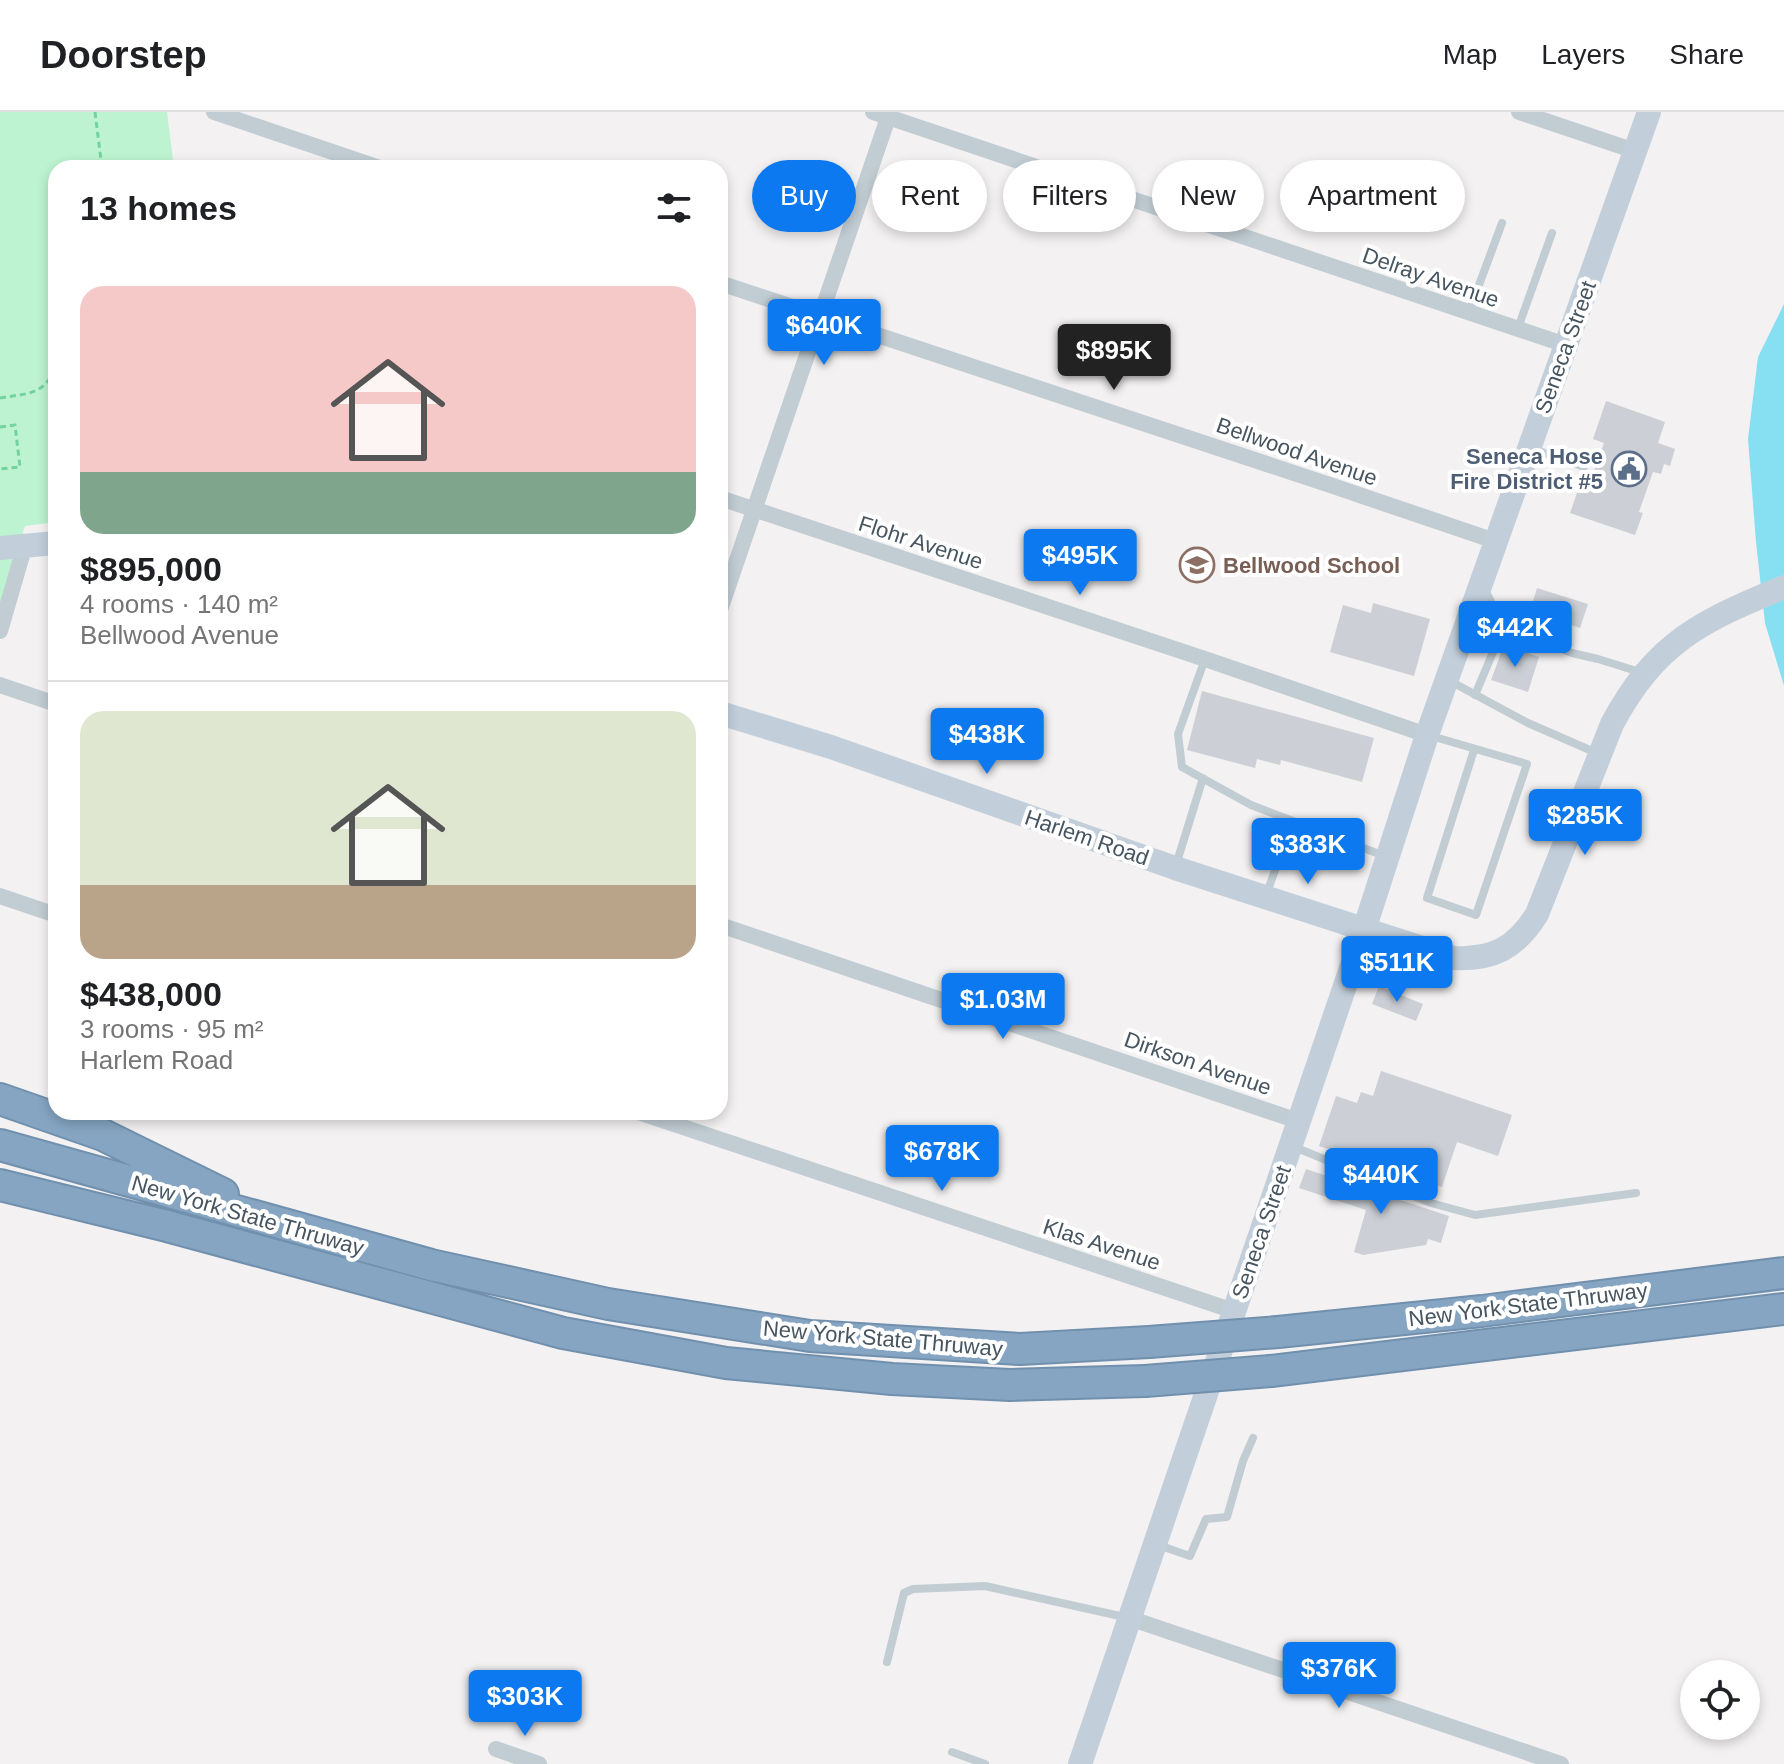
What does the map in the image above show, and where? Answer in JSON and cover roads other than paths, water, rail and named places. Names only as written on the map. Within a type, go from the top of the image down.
[{"type":"highway","points":[[0,1099],[48,1116]]},
{"type":"highway","points":[[60,1120],[103,1135],[290,1227]]},
{"type":"highway","name":"New York State Thruway","points":[[0,1145],[431,1265],[608,1304],[810,1336],[1020,1349],[1149,1342],[1482,1311],[1784,1273]]},
{"type":"highway","name":"New York State Thruway","points":[[0,1185],[182,1230],[563,1333],[726,1363],[892,1379],[1010,1385],[1145,1381],[1271,1371],[1784,1309]]},
{"type":"main road","name":"Seneca Street","points":[[1080,1764],[1364,930],[1427,735],[1649,112]]},
{"type":"main road","points":[[0,548],[48,544]]},
{"type":"main road","name":"Harlem Road","points":[[728,715],[831,747],[1175,868],[1364,930],[1453,958],[1471,959],[1488,956],[1512,944],[1529,928],[1612,724],[1626,697],[1644,673],[1689,632],[1719,615],[1784,587]]},
{"type":"street","points":[[214,112],[356,160]]},
{"type":"street","points":[[1519,112],[1635,151]]},
{"type":"street","points":[[728,587],[820,316],[884,114]]},
{"type":"street","name":"Delray Avenue","points":[[884,114],[1566,345]]},
{"type":"street","name":"Bellwood Avenue","points":[[728,286],[1495,541]]},
{"type":"street","name":"Flohr Avenue","points":[[728,501],[1427,735]]},
{"type":"street","points":[[0,631],[25,545]]},
{"type":"street","points":[[0,685],[48,701]]},
{"type":"street","points":[[0,896],[48,912]]},
{"type":"street","name":"Dirkson Avenue","points":[[728,928],[1298,1121]]},
{"type":"street","name":"Klas Avenue","points":[[662,1120],[1234,1311]]},
{"type":"street","points":[[1129,1618],[1561,1764]]},
{"type":"street","points":[[496,1749],[539,1764]]},
{"type":"lane","points":[[1468,313],[1502,223]]},
{"type":"lane","points":[[1518,329],[1552,233]]},
{"type":"lane","points":[[1529,447],[1584,467]]},
{"type":"lane","points":[[1480,583],[1504,626],[1572,653],[1644,673]]},
{"type":"lane","points":[[1475,695],[1504,626]]},
{"type":"lane","points":[[1205,659],[1178,734],[1182,767],[1251,805],[1387,857]]},
{"type":"lane","points":[[1447,679],[1528,723],[1599,755]]},
{"type":"lane","points":[[1427,735],[1527,764],[1476,915],[1427,898],[1474,750]]},
{"type":"lane","points":[[1175,868],[1203,778]]},
{"type":"lane","points":[[1265,897],[1293,821]]},
{"type":"lane","points":[[1290,1145],[1431,1203],[1475,1215],[1636,1193]]},
{"type":"lane","points":[[1155,1543],[1190,1556],[1206,1519],[1227,1517],[1253,1438]]},
{"type":"lane","points":[[887,1662],[904,1593],[913,1589],[985,1586],[1129,1618]]},
{"type":"lane","points":[[952,1752],[985,1764]]},
{"type":"water","points":[[1784,304],[1784,686],[1765,623],[1748,439],[1758,357]]},
{"type":"place","name":"Seneca Hose Fire District #5","points":[[1629,469]]},
{"type":"place","name":"Bellwood School","points":[[1197,565]]}]
